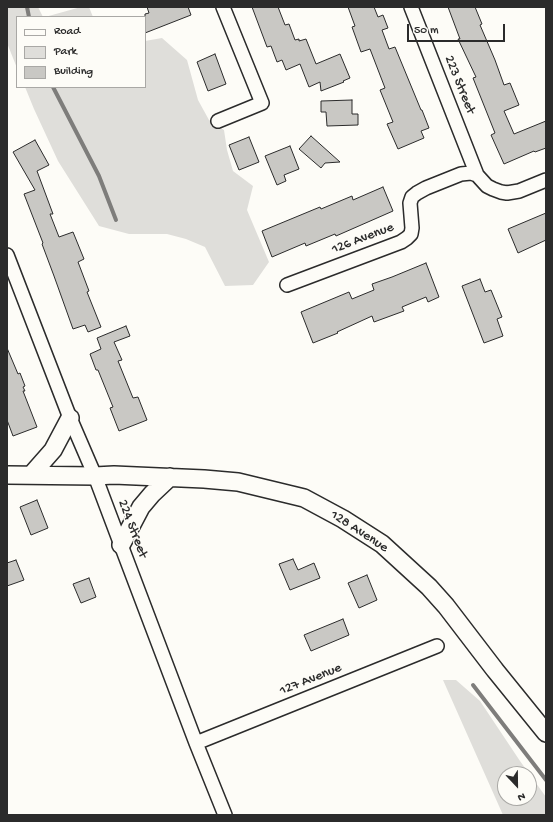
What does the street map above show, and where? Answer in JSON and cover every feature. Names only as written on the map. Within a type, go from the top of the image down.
[{"type":"main road","points":[[31,475],[54,450],[70,418]]},
{"type":"main road","name":"128 Avenue","points":[[7,475],[114,475],[238,482],[304,498],[343,519],[382,544],[429,587],[446,606],[546,733]]},
{"type":"main road","points":[[122,545],[141,507],[170,477]]},
{"type":"street","points":[[218,121],[262,104],[223,7]]},
{"type":"street","name":"223 Street","points":[[411,7],[478,175]]},
{"type":"street","name":"126 Avenue","points":[[287,285],[394,245],[407,238],[411,234],[412,228],[410,203],[412,198],[426,188],[461,174],[471,173],[478,175]]},
{"type":"street","points":[[478,175],[487,186],[507,193],[519,191],[546,180]]},
{"type":"street","name":"224 Street","points":[[7,255],[70,418],[122,545],[196,743],[225,815]]},
{"type":"street","name":"127 Avenue","points":[[196,743],[437,646]]},
{"type":"green space","points":[[7,7],[38,7],[42,16],[16,16],[16,66],[7,43]]},
{"type":"green space","points":[[81,7],[89,7],[93,16],[49,16]]},
{"type":"green space","points":[[162,38],[187,60],[198,100],[209,120],[224,130],[227,150],[233,171],[253,186],[247,210],[269,262],[253,285],[225,286],[205,247],[186,239],[167,234],[129,234],[99,226],[58,161],[34,109],[25,88],[146,88],[146,41]]},
{"type":"green space","points":[[443,680],[456,680],[480,701],[524,766],[497,766],[497,802]]},
{"type":"green space","points":[[537,785],[546,797],[546,815],[503,815],[499,806],[537,806]]},
{"type":"building","points":[[147,7],[188,7],[191,15],[146,33],[145,14],[149,13]]},
{"type":"building","points":[[252,7],[278,7],[285,25],[289,24],[295,40],[299,39],[299,41],[306,39],[316,64],[340,54],[350,78],[321,91],[320,82],[309,87],[300,64],[286,70],[282,60],[277,62],[271,46],[267,47]]},
{"type":"building","points":[[348,7],[374,7],[378,17],[383,15],[388,28],[382,30],[389,49],[395,47],[429,128],[421,131],[424,138],[398,149],[387,124],[393,122],[380,90],[385,88],[370,49],[361,52],[352,27],[355,26]]},
{"type":"building","points":[[448,7],[475,7],[482,24],[480,25],[504,85],[510,83],[519,105],[504,111],[514,134],[546,121],[546,148],[535,152],[534,151],[504,164],[491,135],[495,133],[473,78],[476,77],[458,39],[460,39]]},
{"type":"building","points":[[215,54],[226,84],[208,91],[197,62]]},
{"type":"building","points":[[352,100],[352,114],[358,114],[358,125],[327,126],[326,112],[321,112],[321,101]]},
{"type":"building","points":[[311,136],[340,162],[325,163],[321,168],[299,149]]},
{"type":"building","points":[[249,137],[259,162],[239,170],[229,145]]},
{"type":"building","points":[[35,140],[49,165],[37,171],[53,214],[50,214],[59,237],[73,232],[84,259],[78,262],[89,291],[87,292],[101,327],[88,332],[85,325],[73,329],[24,194],[35,190],[13,152]]},
{"type":"building","points":[[290,146],[299,169],[284,175],[286,181],[277,185],[265,156]]},
{"type":"building","points":[[383,187],[393,211],[336,236],[335,234],[306,246],[305,243],[272,257],[262,231],[320,207],[321,209],[352,196],[353,200]]},
{"type":"building","points":[[546,213],[546,240],[518,253],[508,229]]},
{"type":"building","points":[[426,263],[439,297],[428,302],[426,297],[402,307],[404,311],[374,322],[372,316],[337,332],[338,333],[313,343],[301,312],[349,292],[352,299],[374,290],[372,284]]},
{"type":"building","points":[[480,279],[485,292],[491,290],[502,317],[497,319],[503,336],[484,343],[462,286]]},
{"type":"building","points":[[126,326],[130,336],[114,342],[122,360],[118,361],[133,398],[138,397],[147,420],[119,431],[110,408],[113,407],[90,354],[101,349],[97,338]]},
{"type":"building","points":[[7,348],[25,386],[23,387],[25,391],[23,391],[37,427],[13,436],[7,420]]},
{"type":"building","points":[[37,500],[48,528],[31,535],[20,507]]},
{"type":"building","points":[[293,559],[298,570],[314,563],[320,578],[290,590],[279,564]]},
{"type":"building","points":[[16,560],[24,580],[7,586],[7,563]]},
{"type":"building","points":[[367,575],[377,600],[359,608],[348,583]]},
{"type":"building","points":[[89,578],[96,597],[81,603],[73,584]]},
{"type":"building","points":[[343,619],[349,635],[311,651],[304,635]]},
{"type":"waterway","points":[[27,7],[29,16]]},
{"type":"waterway","points":[[54,88],[99,176],[116,220]]},
{"type":"waterway","points":[[473,685],[546,780]]}]
